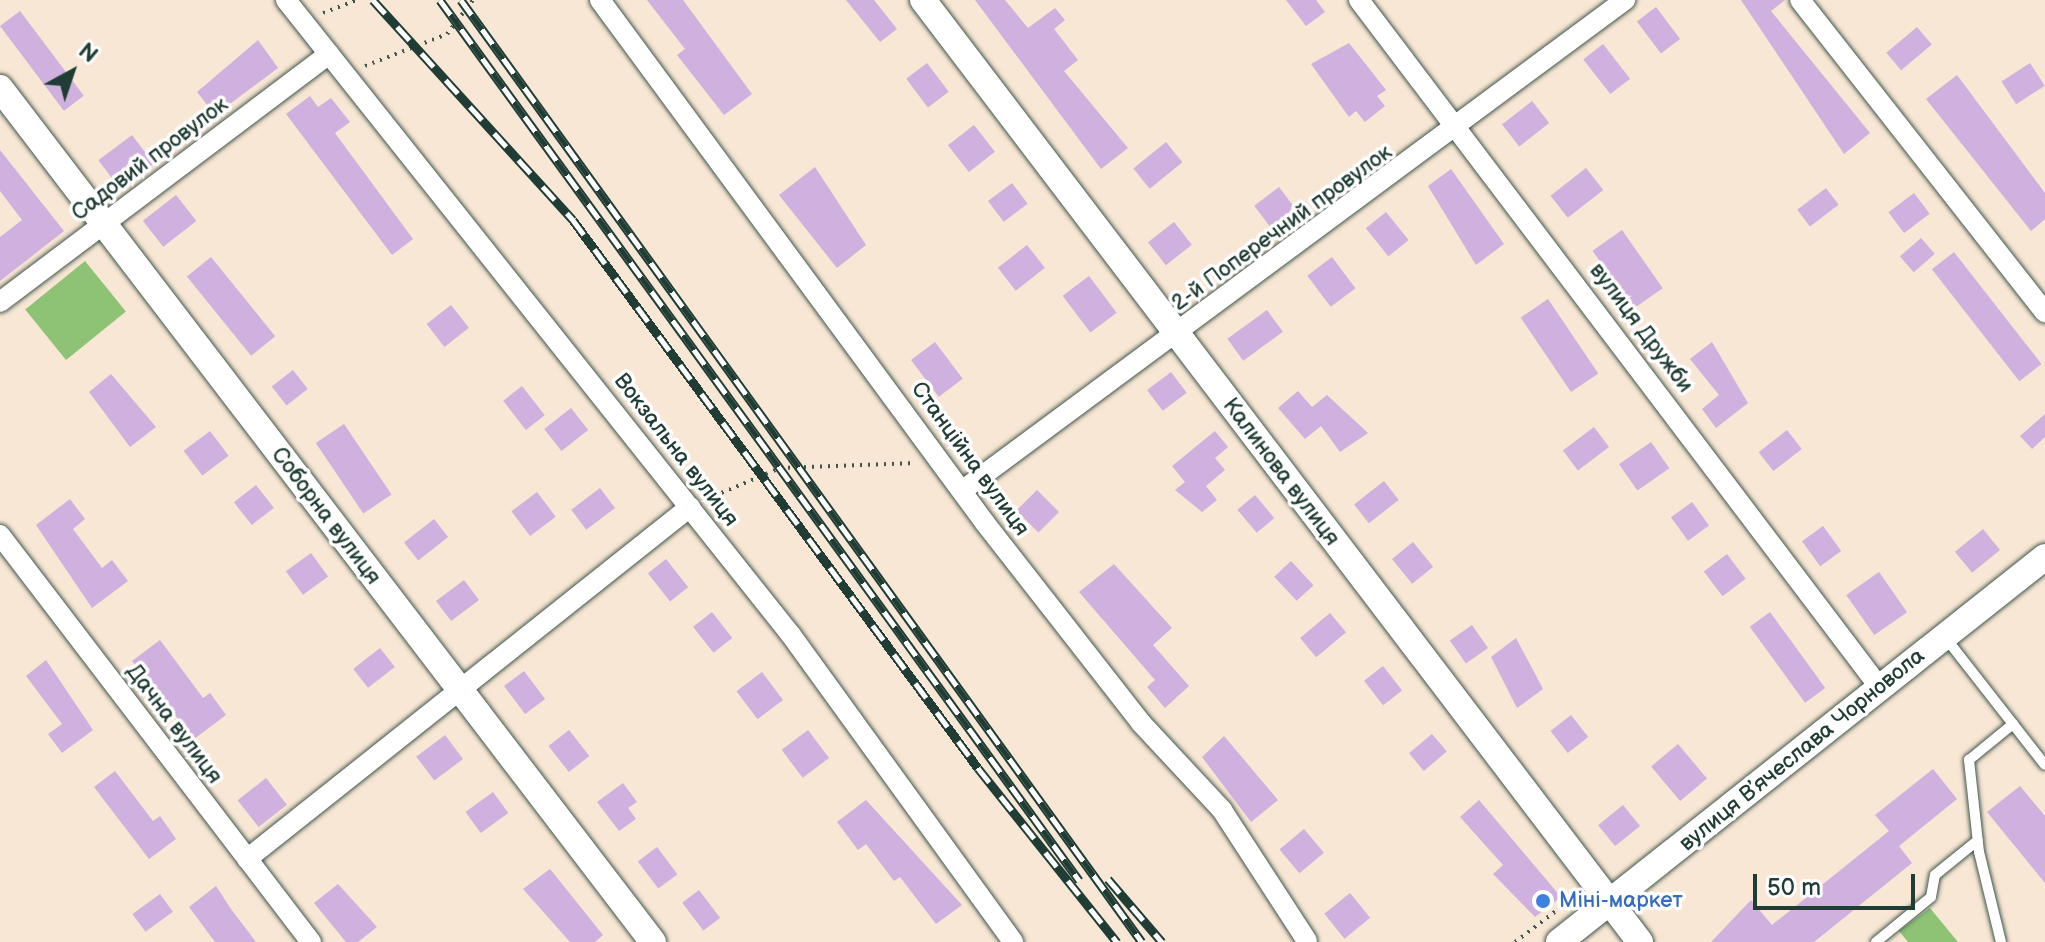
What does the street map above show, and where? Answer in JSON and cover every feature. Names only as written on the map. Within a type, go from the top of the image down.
[{"type":"street","name":"Станційна вулиця","points":[[600,0],[942,463],[1141,723],[1222,810],[1307,941]]},
{"type":"street","name":"Калинова вулиця","points":[[923,0],[1640,942]]},
{"type":"street","name":"вулиця Дружби","points":[[1359,0],[1880,688]]},
{"type":"street","name":"2-й Поперечний провулок","points":[[963,490],[1457,129],[1625,0]]},
{"type":"street","points":[[1800,0],[2045,312]]},
{"type":"street","name":"Вокзальна вулиця","points":[[292,8],[690,507],[1013,942]]},
{"type":"street","name":"Садовий провулок","points":[[0,302],[329,54]]},
{"type":"street","name":"Соборна вулиця","points":[[0,88],[653,942]]},
{"type":"street","points":[[247,859],[690,507]]},
{"type":"street","name":"Дачна вулиця","points":[[0,535],[311,942]]},
{"type":"street","name":"вулиця Вʼячеслава Чорновола","points":[[1559,942],[2045,557]]},
{"type":"lane","points":[[1944,637],[2045,765]]},
{"type":"lane","points":[[2001,942],[1978,840],[1969,760],[2013,724]]},
{"type":"lane","points":[[1876,942],[1931,897],[1935,875],[1978,840]]},
{"type":"path","points":[[292,8],[344,10],[357,0]]},
{"type":"path","points":[[344,71],[447,34],[473,0]]},
{"type":"path","points":[[690,507],[780,468],[942,463]]},
{"type":"path","points":[[1515,942],[1593,882]]},
{"type":"green space","points":[[85,261],[126,312],[66,360],[25,309]]},
{"type":"green space","points":[[1930,908],[1958,942],[1908,942],[1899,931]]},
{"type":"building","points":[[647,0],[683,0],[752,94],[724,115],[677,55],[685,49]]},
{"type":"building","points":[[846,0],[874,0],[897,29],[880,42]]},
{"type":"building","points":[[975,0],[1005,0],[1028,28],[1055,8],[1065,20],[1054,29],[1078,60],[1064,71],[1128,148],[1101,169]]},
{"type":"building","points":[[1286,0],[1316,0],[1325,12],[1306,26]]},
{"type":"building","points":[[1741,0],[1785,0],[1771,11],[1870,133],[1844,154]]},
{"type":"building","points":[[1656,7],[1680,39],[1661,53],[1637,21]]},
{"type":"building","points":[[20,11],[84,96],[64,111],[0,26]]},
{"type":"building","points":[[1917,27],[1932,45],[1901,70],[1886,53]]},
{"type":"building","points":[[258,40],[278,68],[215,115],[197,92]]},
{"type":"building","points":[[1349,43],[1386,90],[1377,96],[1385,106],[1365,122],[1356,111],[1349,117],[1311,64]]},
{"type":"building","points":[[1603,44],[1630,79],[1610,94],[1583,59]]},
{"type":"building","points":[[927,63],[949,92],[928,107],[906,79]]},
{"type":"building","points":[[2030,63],[2045,86],[2016,104],[2001,82]]},
{"type":"building","points":[[1957,75],[2045,193],[2045,219],[2031,231],[1926,99]]},
{"type":"building","points":[[310,96],[318,107],[331,98],[350,122],[335,133],[413,239],[392,255],[286,114]]},
{"type":"building","points":[[1532,101],[1549,123],[1519,146],[1502,124]]},
{"type":"building","points":[[974,125],[995,152],[969,172],[948,145]]},
{"type":"building","points":[[132,135],[154,164],[120,189],[98,160]]},
{"type":"building","points":[[1166,142],[1182,162],[1150,189],[1133,168]]},
{"type":"building","points":[[0,150],[64,231],[0,281],[0,237],[22,220],[0,191]]},
{"type":"building","points":[[815,167],[866,245],[837,268],[779,195]]},
{"type":"building","points":[[1586,168],[1603,190],[1568,218],[1551,196]]},
{"type":"building","points":[[1451,169],[1504,244],[1476,265],[1428,186]]},
{"type":"building","points":[[1012,183],[1028,204],[1004,222],[988,201]]},
{"type":"building","points":[[1279,187],[1297,211],[1272,230],[1254,206]]},
{"type":"building","points":[[1826,188],[1839,205],[1810,226],[1797,210]]},
{"type":"building","points":[[1914,193],[1930,214],[1904,233],[1888,212]]},
{"type":"building","points":[[176,195],[196,221],[163,247],[143,221]]},
{"type":"building","points":[[1386,212],[1409,240],[1388,256],[1366,228]]},
{"type":"building","points":[[1174,222],[1192,245],[1166,265],[1148,242]]},
{"type":"building","points":[[1622,230],[1663,288],[1633,309],[1593,251]]},
{"type":"building","points":[[1921,238],[1935,254],[1914,272],[1900,256]]},
{"type":"building","points":[[1027,245],[1045,268],[1016,291],[998,268]]},
{"type":"building","points":[[1954,252],[2041,364],[2019,381],[1932,269]]},
{"type":"building","points":[[211,257],[275,336],[251,356],[187,277]]},
{"type":"building","points":[[1332,257],[1355,288],[1331,307],[1307,276]]},
{"type":"building","points":[[1089,276],[1117,313],[1090,333],[1063,296]]},
{"type":"building","points":[[1548,299],[1598,374],[1571,392],[1521,317]]},
{"type":"building","points":[[451,305],[469,328],[444,347],[427,324]]},
{"type":"building","points":[[1267,310],[1283,332],[1243,361],[1227,339]]},
{"type":"building","points":[[935,342],[963,379],[939,397],[911,360]]},
{"type":"building","points":[[1712,342],[1748,403],[1716,428],[1702,409],[1719,395],[1690,359]]},
{"type":"building","points":[[293,370],[308,389],[286,406],[272,387]]},
{"type":"building","points":[[1171,372],[1187,393],[1163,411],[1147,390]]},
{"type":"building","points":[[111,374],[156,427],[130,447],[89,392]]},
{"type":"building","points":[[522,386],[545,415],[526,430],[503,401]]},
{"type":"building","points":[[1298,391],[1312,407],[1327,395],[1368,433],[1340,452],[1321,426],[1305,439],[1278,408]]},
{"type":"building","points":[[571,408],[588,430],[561,451],[544,429]]},
{"type":"building","points":[[2045,414],[2045,437],[2032,449],[2020,436]]},
{"type":"building","points":[[344,424],[392,494],[363,513],[316,443]]},
{"type":"building","points":[[1594,427],[1609,447],[1578,470],[1563,450]]},
{"type":"building","points":[[1787,430],[1802,449],[1773,471],[1759,452]]},
{"type":"building","points":[[210,431],[229,456],[202,476],[184,451]]},
{"type":"building","points":[[1215,431],[1228,447],[1215,458],[1225,470],[1206,486],[1217,500],[1202,512],[1175,490],[1185,482],[1172,466]]},
{"type":"building","points":[[1651,442],[1669,468],[1637,491],[1619,464]]},
{"type":"building","points":[[1384,481],[1399,500],[1369,523],[1354,504]]},
{"type":"building","points":[[256,485],[274,508],[252,525],[234,502]]},
{"type":"building","points":[[600,488],[615,508],[586,530],[571,510]]},
{"type":"building","points":[[1037,490],[1059,512],[1038,532],[1016,511]]},
{"type":"building","points":[[537,492],[556,517],[530,536],[511,511]]},
{"type":"building","points":[[1255,495],[1274,518],[1257,533],[1237,510]]},
{"type":"building","points":[[70,499],[85,519],[73,529],[102,568],[112,560],[128,581],[92,608],[36,525]]},
{"type":"building","points":[[1692,502],[1709,525],[1688,541],[1671,517]]},
{"type":"building","points":[[434,519],[448,537],[418,561],[404,542]]},
{"type":"building","points":[[1823,526],[1841,551],[1820,566],[1802,541]]},
{"type":"building","points":[[1983,529],[2000,550],[1972,573],[1955,552]]},
{"type":"building","points":[[1413,542],[1433,567],[1412,584],[1392,559]]},
{"type":"building","points":[[311,553],[328,576],[303,595],[286,571]]},
{"type":"building","points":[[1727,554],[1746,579],[1722,596],[1704,571]]},
{"type":"building","points":[[666,559],[688,587],[670,602],[648,573]]},
{"type":"building","points":[[1291,561],[1314,585],[1297,601],[1274,577]]},
{"type":"building","points":[[1114,564],[1172,628],[1153,645],[1189,686],[1165,708],[1147,687],[1155,680],[1079,592]]},
{"type":"building","points":[[1879,572],[1907,612],[1874,635],[1846,595]]},
{"type":"building","points":[[464,580],[479,600],[451,621],[436,601]]},
{"type":"building","points":[[712,612],[732,638],[713,653],[693,627]]},
{"type":"building","points":[[1770,612],[1825,688],[1805,703],[1750,627]]},
{"type":"building","points":[[1330,613],[1346,632],[1316,657],[1300,638]]},
{"type":"building","points":[[1472,625],[1488,648],[1466,663],[1450,640]]},
{"type":"building","points":[[1516,638],[1543,689],[1517,708],[1491,657]]},
{"type":"building","points":[[160,640],[203,698],[210,693],[226,715],[194,739],[132,661]]},
{"type":"building","points":[[380,648],[395,667],[368,688],[353,669]]},
{"type":"building","points":[[46,660],[93,730],[62,753],[48,734],[62,724],[26,676]]},
{"type":"building","points":[[1383,666],[1402,690],[1383,705],[1364,681]]},
{"type":"building","points":[[524,671],[545,699],[525,714],[504,686]]},
{"type":"building","points":[[762,672],[783,700],[758,719],[736,691]]},
{"type":"building","points":[[1571,715],[1588,737],[1568,753],[1551,731]]},
{"type":"building","points":[[569,730],[589,756],[569,772],[549,746]]},
{"type":"building","points":[[808,730],[829,758],[803,778],[782,750]]},
{"type":"building","points":[[1432,734],[1447,752],[1424,771],[1409,753]]},
{"type":"building","points":[[445,735],[463,759],[434,781],[416,757]]},
{"type":"building","points":[[1224,736],[1278,800],[1251,822],[1202,757]]},
{"type":"building","points":[[1678,744],[1707,778],[1680,801],[1651,766]]},
{"type":"building","points":[[1933,769],[1957,799],[1899,846],[1912,863],[1814,942],[1711,942],[1751,900],[1772,925],[1889,831],[1875,815]]},
{"type":"building","points":[[115,771],[153,821],[160,816],[176,839],[149,859],[94,787]]},
{"type":"building","points":[[266,778],[287,805],[259,827],[238,800]]},
{"type":"building","points":[[623,783],[637,802],[628,808],[636,819],[619,831],[597,802]]},
{"type":"building","points":[[2020,786],[2045,816],[2045,883],[1987,812]]},
{"type":"building","points":[[493,792],[508,813],[481,833],[465,812]]},
{"type":"building","points":[[866,800],[962,905],[936,924],[900,877],[894,881],[866,844],[858,850],[837,822]]},
{"type":"building","points":[[1479,800],[1561,897],[1535,917],[1493,874],[1503,865],[1460,817]]},
{"type":"building","points":[[1623,805],[1640,826],[1615,846],[1598,825]]},
{"type":"building","points":[[1304,829],[1324,853],[1299,873],[1279,850]]},
{"type":"building","points":[[657,847],[677,874],[658,889],[638,861]]},
{"type":"building","points":[[550,869],[603,935],[595,942],[570,942],[523,889]]},
{"type":"building","points":[[338,884],[377,927],[358,942],[346,942],[314,903]]},
{"type":"building","points":[[216,886],[256,942],[215,942],[189,907]]},
{"type":"building","points":[[699,890],[720,918],[703,931],[682,903]]},
{"type":"building","points":[[1350,893],[1370,918],[1344,939],[1324,914]]},
{"type":"building","points":[[160,894],[173,912],[145,932],[132,914]]},
{"type":"railway","points":[[373,0],[573,220],[978,768],[1117,942]]},
{"type":"railway","points":[[440,0],[1079,880]]},
{"type":"railway","points":[[461,0],[1142,942]]},
{"type":"railway","points":[[1108,879],[1162,942]]},
{"type":"place","name":"Міні-маркет","points":[[1543,901]]}]
